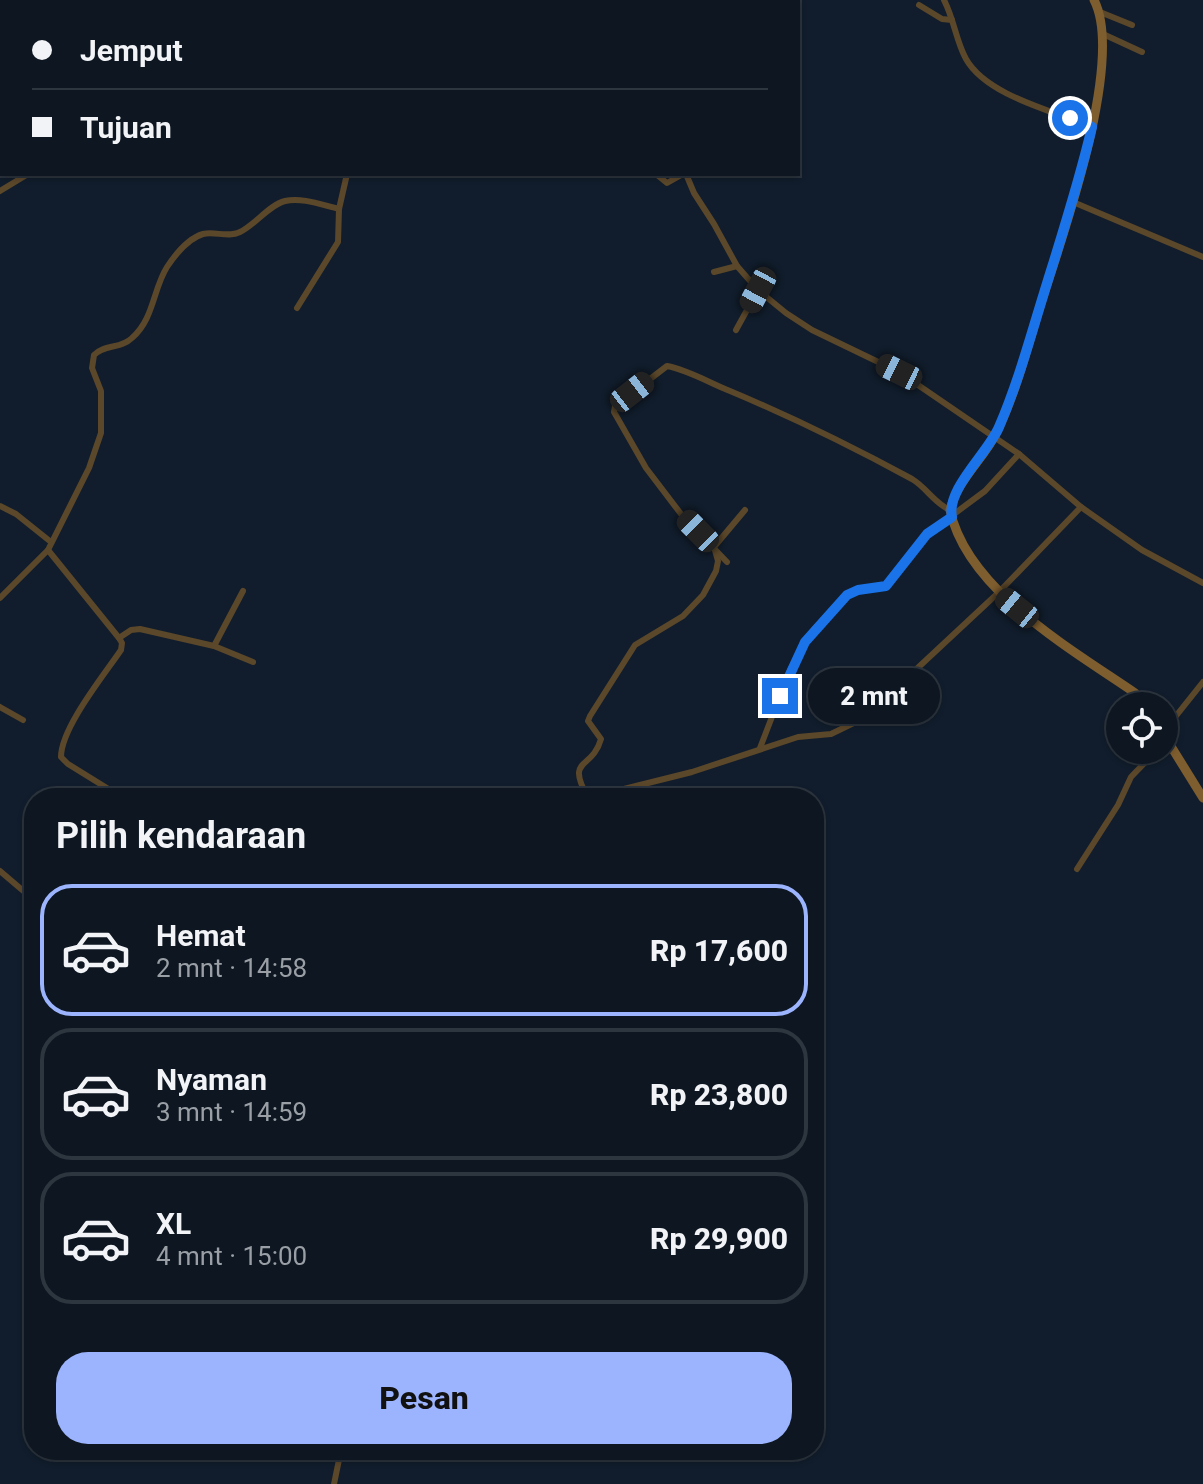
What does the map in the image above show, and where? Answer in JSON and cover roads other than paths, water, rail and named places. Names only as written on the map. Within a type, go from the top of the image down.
[{"type":"street","points":[[944,0],[966,59],[992,87],[1092,127]]},
{"type":"street","points":[[951,514],[959,487],[994,437],[1020,376],[1073,202],[1092,127],[1102,67],[1103,34],[1100,12],[1094,0]]},
{"type":"street","points":[[919,5],[942,19],[952,20]]},
{"type":"street","points":[[1100,12],[1132,25]]},
{"type":"street","points":[[1103,34],[1142,52]]},
{"type":"street","points":[[0,191],[25,176]]},
{"type":"street","points":[[297,308],[338,242],[339,209],[347,176]]},
{"type":"street","points":[[658,176],[667,183],[681,176]]},
{"type":"street","points":[[686,176],[737,266],[758,290],[786,313],[812,330],[899,372],[1019,454],[1081,507],[1142,550],[1203,583]]},
{"type":"street","points":[[0,598],[48,550],[89,468],[101,433],[101,391],[92,368],[94,355],[101,349],[120,346],[132,339],[151,310],[166,268],[176,256],[203,234],[236,234],[257,222],[281,201],[297,200],[339,209]]},
{"type":"street","points":[[1073,202],[1203,257]]},
{"type":"street","points":[[714,272],[737,266]]},
{"type":"street","points":[[736,330],[758,290]]},
{"type":"street","points":[[727,562],[681,514],[646,468],[614,412],[615,406],[668,365],[773,409],[915,481],[951,514],[962,544],[998,593],[1131,692]]},
{"type":"street","points":[[760,748],[790,670],[814,629],[847,595],[886,586],[927,534],[985,491],[1019,454]]},
{"type":"street","points":[[0,506],[16,514],[51,542]]},
{"type":"street","points":[[628,788],[692,772],[798,737],[831,734],[864,718],[998,593],[1081,507]]},
{"type":"street","points":[[714,547],[745,510]]},
{"type":"street","points":[[583,788],[578,773],[601,739],[588,721],[590,716],[635,645],[683,616],[703,595],[716,571],[718,561],[714,547]]},
{"type":"street","points":[[48,550],[122,643],[121,650],[67,731],[61,746],[61,757],[68,764],[107,788]]},
{"type":"street","points":[[214,646],[243,591]]},
{"type":"street","points":[[119,638],[131,630],[140,629],[214,646],[253,662]]},
{"type":"street","points":[[1178,719],[1203,682]]},
{"type":"street","points":[[0,707],[23,720]]},
{"type":"street","points":[[1178,759],[1203,798]]},
{"type":"street","points":[[1077,869],[1118,805],[1131,777],[1144,764]]},
{"type":"street","points":[[0,871],[24,891]]},
{"type":"street","points":[[336,1482],[339,1460]]}]
